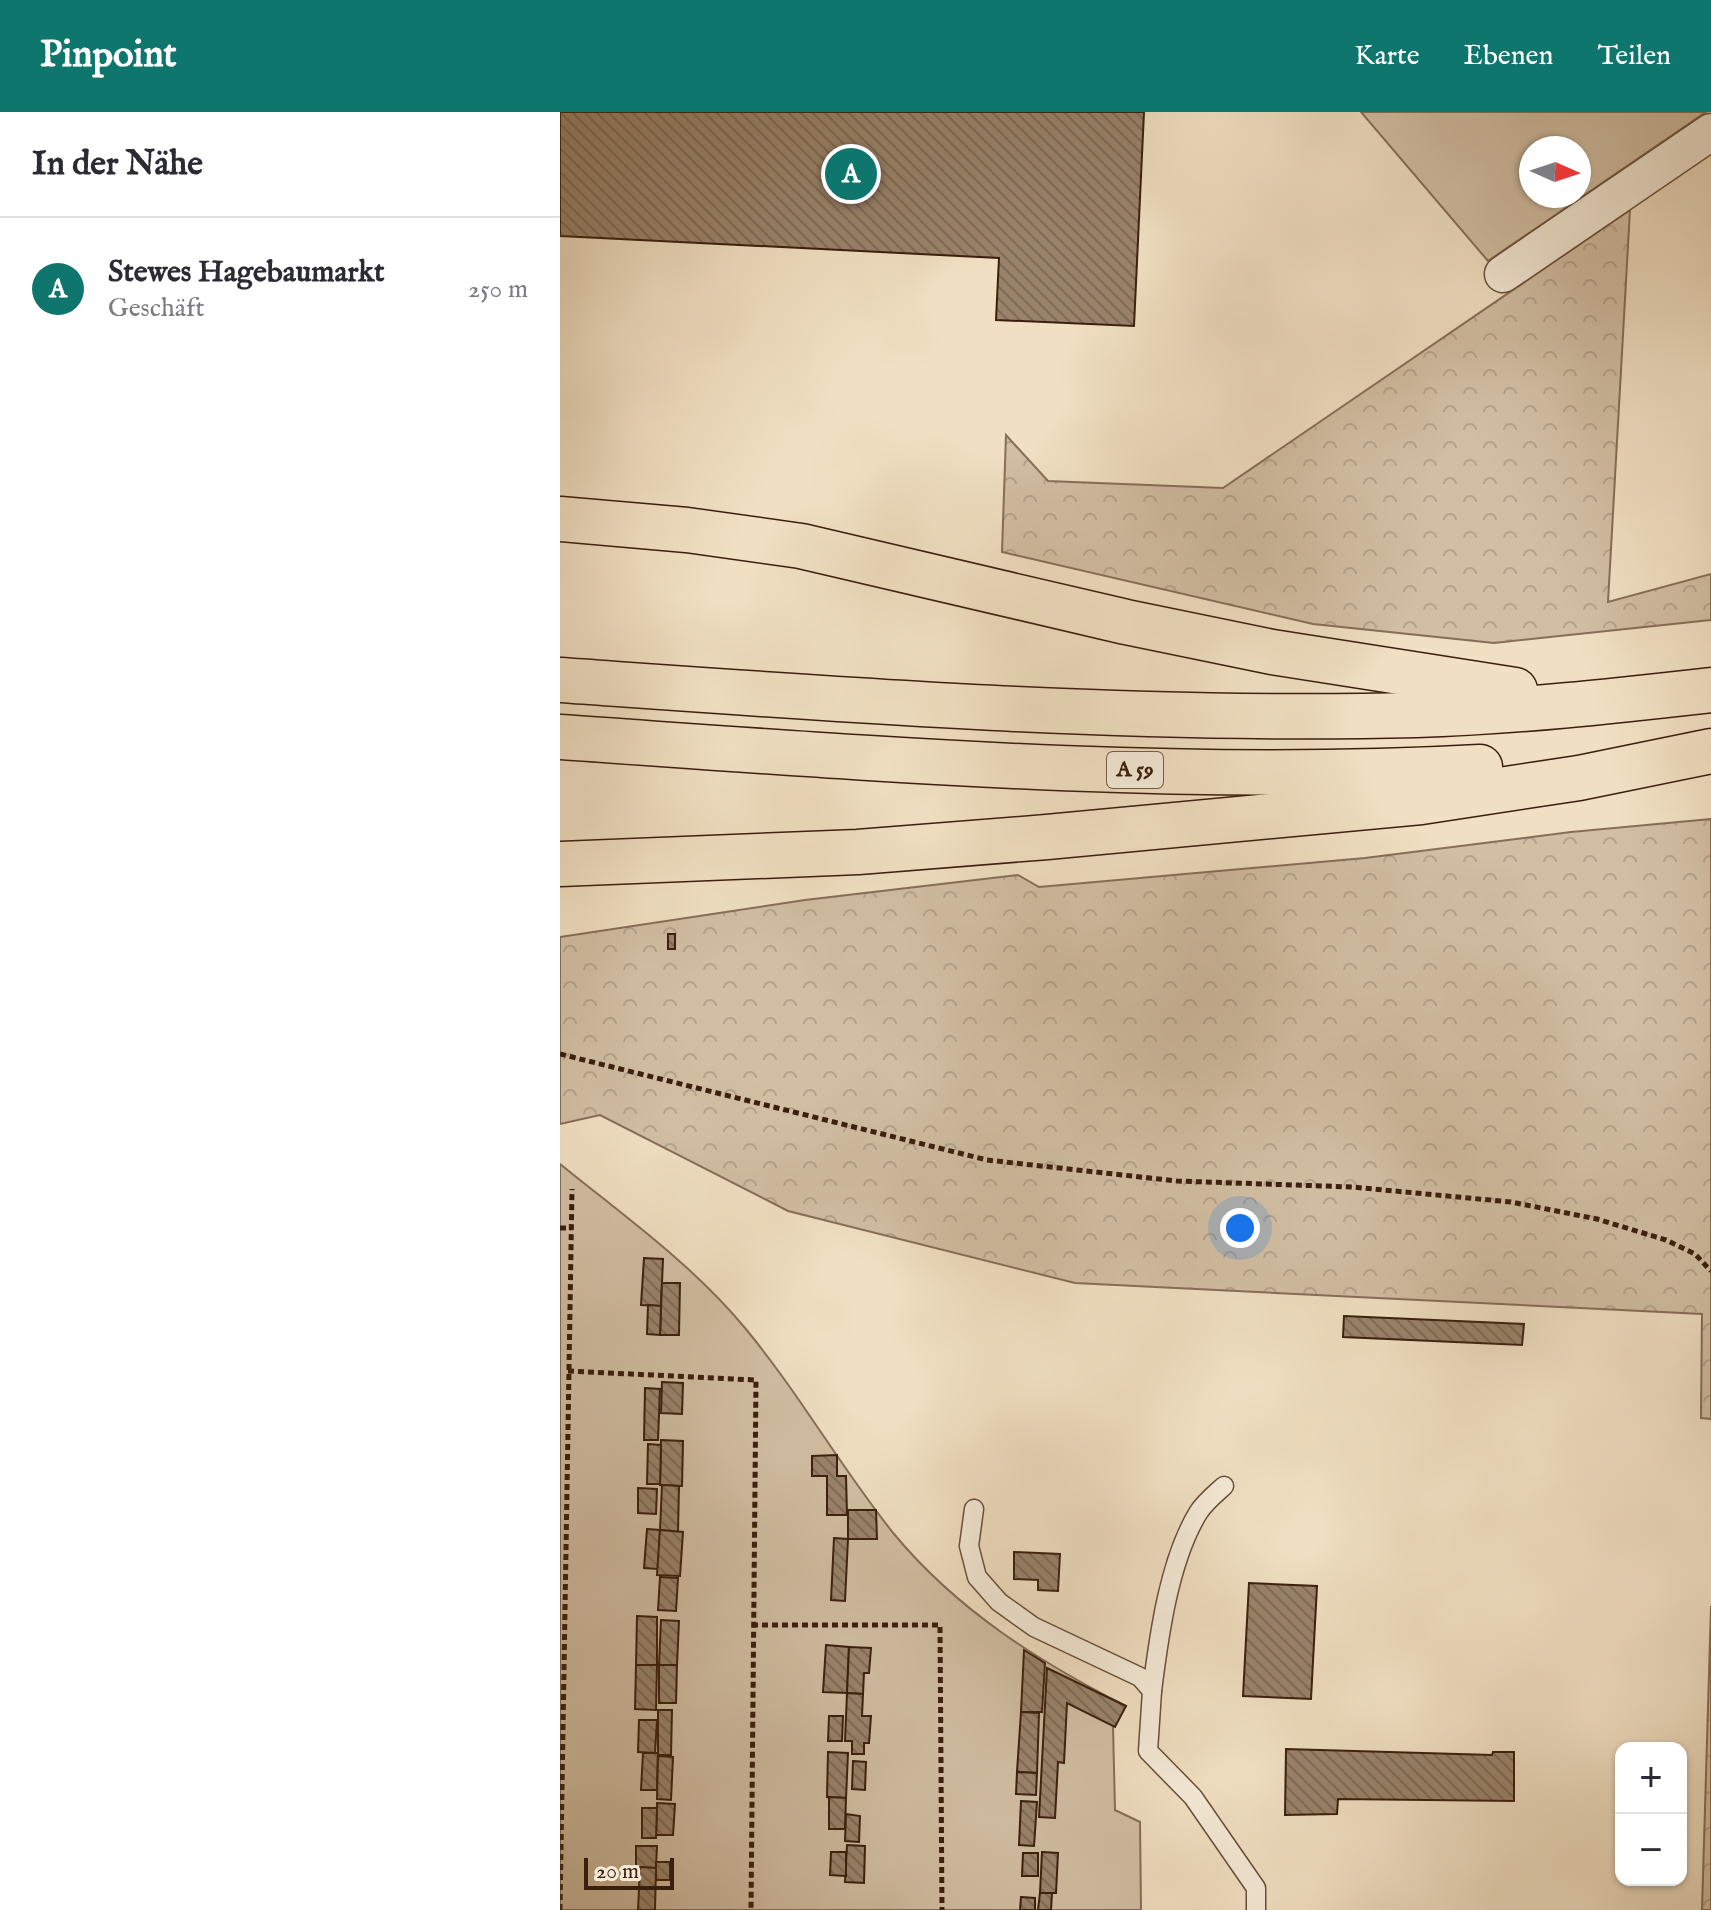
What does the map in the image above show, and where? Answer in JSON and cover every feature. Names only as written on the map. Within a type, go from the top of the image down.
[{"type":"highway","points":[[560,519],[687,530],[801,546],[1126,622],[1272,652],[1419,677],[1601,702]]},
{"type":"highway","points":[[560,680],[1066,712],[1268,716],[1417,715],[1601,702],[1711,690]]},
{"type":"highway","name":"A 59","points":[[560,737],[1029,767],[1265,773],[1435,770],[1711,750]]},
{"type":"highway","points":[[560,864],[858,852],[1421,802],[1579,778],[1711,750]]},
{"type":"street","points":[[1503,274],[1711,132]]},
{"type":"lane","points":[[1224,1486],[1199,1511],[1178,1557],[1152,1691],[1148,1751],[1193,1797],[1256,1888],[1256,1910]]},
{"type":"lane","points":[[974,1509],[969,1546],[977,1577],[999,1602],[1034,1627],[1140,1677],[1152,1691]]},
{"type":"path","points":[[560,1054],[987,1160],[1177,1181],[1352,1187],[1511,1202],[1597,1219],[1666,1240],[1695,1254],[1711,1271]]},
{"type":"path","points":[[560,1910],[572,1189]]},
{"type":"path","points":[[560,1228],[571,1228]]},
{"type":"path","points":[[568,1371],[756,1380],[751,1910]]},
{"type":"path","points":[[752,1625],[940,1625],[942,1910]]},
{"type":"green space","points":[[1361,112],[1706,112],[1591,191],[1591,136],[1519,136],[1519,208],[1566,208],[1488,261]]},
{"type":"green space","points":[[1630,210],[1608,602],[1711,574],[1711,620],[1494,643],[1313,624],[1002,552],[1006,435],[1048,481],[1223,488]]},
{"type":"green space","points":[[1711,819],[1711,1419],[1701,1418],[1702,1314],[1075,1283],[788,1211],[600,1115],[560,1124],[560,937],[805,900],[1018,875],[1039,887],[1365,858],[1571,832]]},
{"type":"green space","points":[[560,1164],[657,1242],[703,1283],[745,1328],[894,1534],[945,1587],[1031,1652],[1126,1706],[1113,1726],[1115,1810],[1140,1822],[1141,1910],[560,1910]]},
{"type":"green space","points":[[1711,1606],[1711,1910],[1702,1910]]},
{"type":"building","points":[[560,112],[1144,112],[1134,326],[996,320],[999,258],[560,236]]},
{"type":"building","points":[[668,934],[675,934],[675,949],[668,949]]},
{"type":"building","points":[[644,1258],[663,1259],[661,1306],[641,1305]]},
{"type":"building","points":[[662,1283],[680,1283],[679,1335],[660,1335]]},
{"type":"building","points":[[648,1305],[661,1306],[660,1335],[647,1334]]},
{"type":"building","points":[[1344,1316],[1524,1324],[1522,1345],[1343,1337]]},
{"type":"building","points":[[662,1382],[683,1383],[682,1414],[661,1413]]},
{"type":"building","points":[[645,1388],[660,1389],[658,1440],[644,1440]]},
{"type":"building","points":[[661,1440],[683,1441],[682,1486],[660,1485]]},
{"type":"building","points":[[648,1444],[661,1445],[660,1484],[647,1484]]},
{"type":"building","points":[[837,1455],[837,1476],[846,1476],[847,1515],[827,1515],[827,1476],[812,1476],[812,1456]]},
{"type":"building","points":[[662,1485],[679,1486],[678,1532],[660,1530]]},
{"type":"building","points":[[638,1488],[657,1489],[656,1514],[638,1513]]},
{"type":"building","points":[[848,1510],[876,1510],[877,1539],[848,1539]]},
{"type":"building","points":[[647,1529],[660,1530],[658,1569],[644,1568]]},
{"type":"building","points":[[660,1530],[683,1532],[680,1576],[657,1575]]},
{"type":"building","points":[[834,1538],[848,1539],[845,1601],[831,1600]]},
{"type":"building","points":[[1014,1552],[1060,1554],[1058,1591],[1038,1590],[1038,1580],[1014,1579]]},
{"type":"building","points":[[660,1577],[678,1578],[676,1611],[658,1610]]},
{"type":"building","points":[[1249,1583],[1317,1586],[1311,1699],[1243,1696]]},
{"type":"building","points":[[637,1616],[657,1617],[657,1665],[636,1665]]},
{"type":"building","points":[[661,1620],[679,1621],[677,1665],[659,1665]]},
{"type":"building","points":[[826,1645],[849,1647],[847,1693],[823,1692]]},
{"type":"building","points":[[849,1647],[871,1648],[869,1673],[864,1673],[863,1694],[847,1693]]},
{"type":"building","points":[[1024,1650],[1045,1663],[1042,1712],[1021,1712]]},
{"type":"building","points":[[636,1665],[657,1665],[656,1710],[635,1709]]},
{"type":"building","points":[[659,1665],[677,1665],[676,1703],[659,1703]]},
{"type":"building","points":[[1047,1668],[1126,1706],[1115,1727],[1067,1703],[1064,1763],[1058,1762],[1055,1818],[1039,1817]]},
{"type":"building","points":[[847,1693],[863,1694],[862,1716],[871,1716],[869,1743],[864,1743],[864,1754],[852,1754],[852,1741],[845,1741]]},
{"type":"building","points":[[658,1710],[672,1710],[671,1755],[658,1755]]},
{"type":"building","points":[[1021,1712],[1039,1713],[1037,1773],[1017,1772]]},
{"type":"building","points":[[829,1716],[843,1716],[842,1741],[828,1741]]},
{"type":"building","points":[[639,1720],[657,1720],[655,1753],[638,1752]]},
{"type":"building","points":[[1286,1749],[1492,1755],[1493,1752],[1514,1752],[1514,1801],[1338,1799],[1337,1814],[1285,1815]]},
{"type":"building","points":[[828,1752],[848,1753],[846,1798],[827,1797]]},
{"type":"building","points":[[643,1753],[658,1753],[657,1790],[641,1790]]},
{"type":"building","points":[[658,1756],[673,1757],[671,1800],[657,1799]]},
{"type":"building","points":[[853,1761],[866,1762],[865,1790],[852,1789]]},
{"type":"building","points":[[1017,1772],[1037,1773],[1036,1795],[1016,1794]]},
{"type":"building","points":[[829,1797],[846,1798],[845,1829],[829,1829]]},
{"type":"building","points":[[1021,1801],[1037,1802],[1034,1846],[1019,1845]]},
{"type":"building","points":[[657,1803],[675,1804],[673,1835],[656,1835]]},
{"type":"building","points":[[642,1808],[657,1808],[656,1838],[642,1838]]},
{"type":"building","points":[[846,1814],[860,1816],[859,1842],[845,1841]]},
{"type":"building","points":[[847,1845],[865,1846],[864,1883],[845,1882]]},
{"type":"building","points":[[636,1846],[657,1846],[656,1868],[636,1867]]},
{"type":"building","points":[[831,1852],[846,1852],[846,1876],[830,1875]]},
{"type":"building","points":[[1042,1852],[1058,1853],[1056,1893],[1040,1893]]},
{"type":"building","points":[[1023,1853],[1038,1853],[1038,1876],[1022,1876]]},
{"type":"building","points":[[656,1862],[670,1862],[670,1880],[656,1880]]},
{"type":"building","points":[[640,1867],[656,1868],[655,1910],[638,1910]]},
{"type":"building","points":[[1040,1893],[1052,1893],[1051,1910],[1038,1910]]},
{"type":"building","points":[[1021,1897],[1035,1898],[1035,1910],[1020,1910]]},
{"type":"place","name":"Stewes Hagebaumarkt","points":[[851,174]]}]
